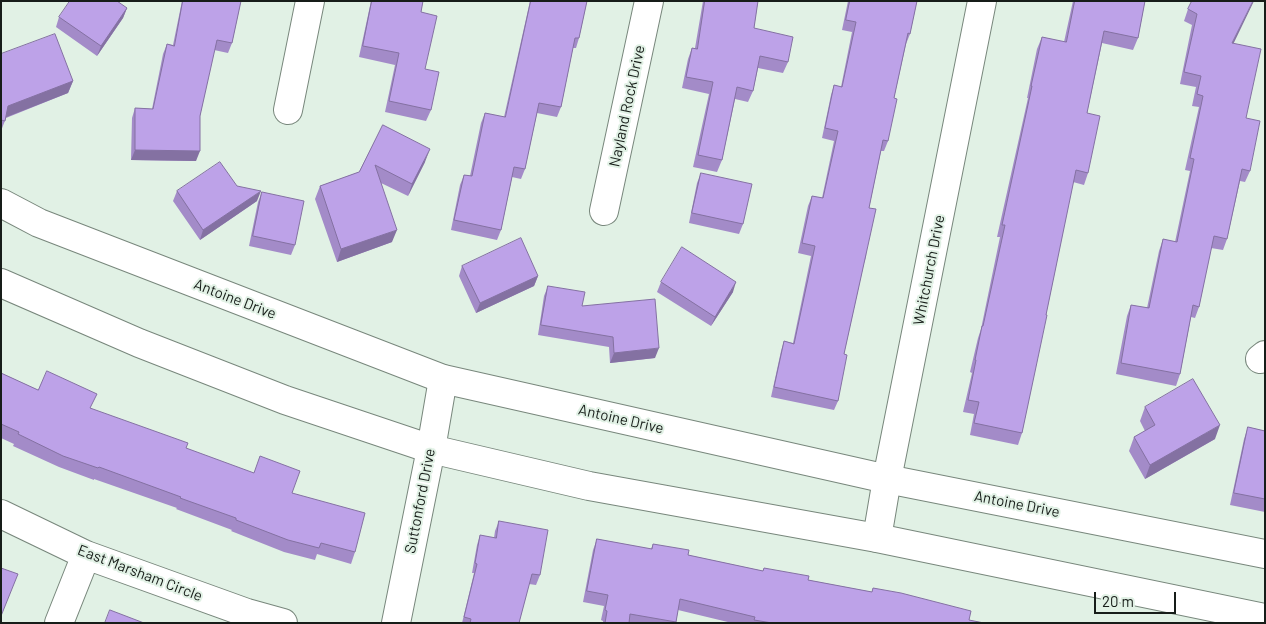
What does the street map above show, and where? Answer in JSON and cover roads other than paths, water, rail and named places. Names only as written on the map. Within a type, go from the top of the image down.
[{"type":"main road","points":[[288,110],[310,1]]},
{"type":"main road","name":"Nayland Rock Drive","points":[[604,212],[649,1]]},
{"type":"main road","name":"Whitchurch Drive","points":[[877,538],[887,479],[982,1]]},
{"type":"main road","name":"Antoine Drive","points":[[1,203],[39,223],[443,379],[887,479],[1265,554]]},
{"type":"main road","points":[[1,283],[139,343],[285,400],[431,449],[589,486],[877,538],[1265,618]]},
{"type":"main road","name":"Suttonford Drive","points":[[396,623],[443,379]]},
{"type":"main road","name":"East Marsham Circle","points":[[1,514],[86,555],[247,613],[283,623]]},
{"type":"main road","points":[[59,623],[86,555]]}]
